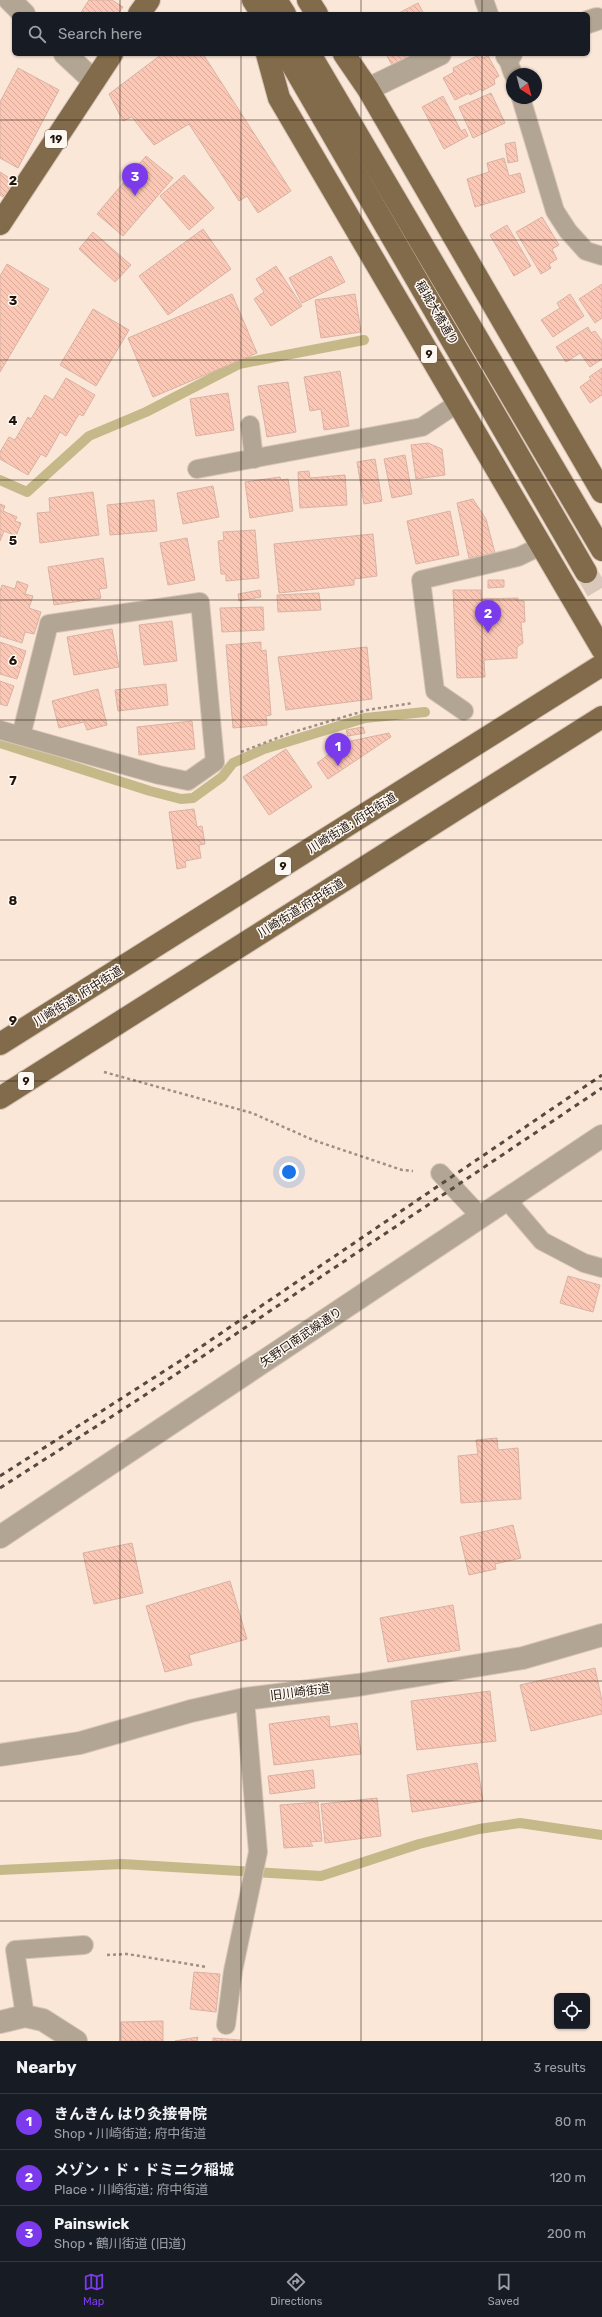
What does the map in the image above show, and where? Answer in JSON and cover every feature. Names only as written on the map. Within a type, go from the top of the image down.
[{"type":"main road","points":[[140,12],[149,0]]},
{"type":"main road","points":[[253,0],[256,12]]},
{"type":"main road","points":[[253,0],[261,12]]},
{"type":"main road","points":[[276,0],[284,12]]},
{"type":"main road","points":[[308,0],[316,12]]},
{"type":"main road","name":"19","points":[[0,224],[111,56]]},
{"type":"main road","name":"9","points":[[268,56],[279,98],[540,546],[602,649]]},
{"type":"main road","name":"稲城大橋通り","points":[[287,56],[586,572]]},
{"type":"main road","name":"稲城大橋通り","points":[[311,56],[602,550]]},
{"type":"main road","points":[[345,56],[368,89],[602,492]]},
{"type":"main road","name":"川崎街道; 府中街道","points":[[0,1044],[602,665]]},
{"type":"main road","name":"川崎街道;府中街道","points":[[0,1098],[602,717]]},
{"type":"street","points":[[10,0],[22,12]]},
{"type":"street","points":[[67,56],[94,81]]},
{"type":"street","points":[[368,89],[436,56]]},
{"type":"street","name":"矢野口南武線通り","points":[[0,1537],[602,1136]]},
{"type":"street","name":"旧川崎街道","points":[[0,1755],[80,1743],[191,1711],[245,1699],[358,1685],[523,1658],[602,1635]]},
{"type":"street","points":[[0,2022],[25,2016],[42,2020],[76,2041]]},
{"type":"lane","points":[[484,0],[488,12]]},
{"type":"lane","points":[[523,104],[555,211],[568,231],[586,251],[602,256]]},
{"type":"lane","points":[[197,469],[422,427],[458,403]]},
{"type":"lane","points":[[250,425],[254,459]]},
{"type":"lane","points":[[464,711],[435,691],[421,580],[518,557],[540,546]]},
{"type":"lane","points":[[0,730],[21,736],[159,775],[188,781],[215,762],[200,602],[49,624],[21,736]]},
{"type":"lane","points":[[440,1173],[481,1217]]},
{"type":"lane","points":[[508,1200],[542,1241],[584,1263],[602,1268]]},
{"type":"lane","points":[[226,2025],[233,1971],[249,1885],[258,1852],[245,1699]]},
{"type":"lane","points":[[25,2016],[15,1950],[84,1945]]},
{"type":"path","points":[[215,762],[290,733],[367,710],[411,704],[435,691]]},
{"type":"path","points":[[104,1072],[252,1113],[313,1140],[402,1170],[440,1173]]},
{"type":"path","points":[[84,1945],[96,1956],[127,1954],[233,1971]]},
{"type":"building","points":[[89,0],[112,0],[123,7],[119,12],[81,12]]},
{"type":"building","points":[[418,3],[423,12],[401,12]]},
{"type":"building","points":[[159,56],[204,56],[291,191],[258,213],[247,196],[239,201],[189,124],[154,145],[132,117],[123,121],[109,94]]},
{"type":"building","points":[[387,56],[420,56],[394,69]]},
{"type":"building","points":[[477,56],[482,56],[483,58],[488,56],[499,76],[494,79],[495,84],[482,91],[481,89],[470,95],[469,93],[455,100],[443,78],[454,72],[453,68]]},
{"type":"building","points":[[18,68],[59,90],[18,168],[0,158],[0,102]]},
{"type":"building","points":[[491,93],[505,123],[473,138],[459,107]]},
{"type":"building","points":[[443,96],[461,131],[465,129],[468,136],[444,149],[422,107]]},
{"type":"building","points":[[515,142],[518,161],[508,163],[505,144]]},
{"type":"building","points":[[146,156],[173,178],[123,236],[97,214]]},
{"type":"building","points":[[504,158],[509,176],[520,173],[525,192],[475,207],[467,179],[489,172],[487,163]]},
{"type":"building","points":[[0,172],[16,182],[5,198],[0,195]]},
{"type":"building","points":[[184,175],[214,208],[189,230],[160,196]]},
{"type":"building","points":[[542,217],[559,245],[552,249],[557,259],[549,264],[551,268],[541,274],[516,232]]},
{"type":"building","points":[[507,225],[531,266],[514,276],[490,235]]},
{"type":"building","points":[[203,229],[231,269],[168,315],[139,276]]},
{"type":"building","points":[[93,232],[131,265],[115,282],[79,249]]},
{"type":"building","points":[[331,256],[345,282],[302,303],[289,278]]},
{"type":"building","points":[[7,264],[49,289],[0,372],[0,276]]},
{"type":"building","points":[[276,266],[302,306],[271,326],[254,299],[264,292],[256,279]]},
{"type":"building","points":[[602,284],[602,318],[595,323],[579,299]]},
{"type":"building","points":[[232,294],[257,353],[153,397],[128,338]]},
{"type":"building","points":[[355,294],[361,332],[321,338],[315,300]]},
{"type":"building","points":[[570,294],[584,316],[553,337],[541,320],[560,308],[557,303]]},
{"type":"building","points":[[93,309],[129,330],[96,386],[60,365]]},
{"type":"building","points":[[588,327],[591,333],[595,331],[602,341],[602,359],[590,367],[580,353],[566,362],[556,347]]},
{"type":"building","points":[[602,368],[602,395],[590,403],[580,387],[591,379],[589,377]]},
{"type":"building","points":[[340,371],[349,426],[324,430],[321,409],[310,411],[304,377]]},
{"type":"building","points":[[66,378],[95,395],[83,416],[79,414],[66,436],[60,432],[46,457],[41,454],[28,475],[0,459],[0,452],[9,437],[15,440],[28,417],[31,419],[45,395],[53,400]]},
{"type":"building","points":[[288,382],[296,432],[267,437],[258,386]]},
{"type":"building","points":[[228,393],[234,430],[196,436],[190,399]]},
{"type":"building","points":[[428,443],[442,449],[445,475],[416,479],[411,445]]},
{"type":"building","points":[[405,455],[412,494],[392,498],[384,459]]},
{"type":"building","points":[[375,459],[382,501],[364,504],[357,462]]},
{"type":"building","points":[[309,471],[310,478],[345,475],[347,505],[300,508],[298,472]]},
{"type":"building","points":[[280,477],[281,480],[288,479],[293,511],[250,518],[245,482]]},
{"type":"building","points":[[213,486],[219,517],[183,524],[177,493]]},
{"type":"building","points":[[93,492],[99,535],[40,543],[37,513],[50,512],[49,498]]},
{"type":"building","points":[[473,499],[486,519],[495,553],[469,558],[457,503]]},
{"type":"building","points":[[154,500],[157,531],[110,535],[107,505]]},
{"type":"building","points":[[0,504],[5,506],[3,511],[17,517],[15,521],[21,523],[16,536],[4,531],[0,541]]},
{"type":"building","points":[[450,511],[459,555],[416,564],[407,521]]},
{"type":"building","points":[[255,530],[259,578],[226,581],[226,574],[221,574],[218,541],[224,540],[223,532]]},
{"type":"building","points":[[373,534],[377,576],[354,579],[354,585],[279,593],[274,544]]},
{"type":"building","points":[[187,538],[195,580],[168,585],[160,543]]},
{"type":"building","points":[[103,558],[107,588],[99,589],[101,598],[54,605],[48,567]]},
{"type":"building","points":[[488,580],[504,580],[504,587],[488,588]]},
{"type":"building","points":[[17,581],[28,585],[25,594],[33,596],[29,608],[41,612],[34,634],[25,632],[22,643],[0,636],[0,591],[2,585],[15,589]]},
{"type":"building","points":[[260,590],[261,597],[239,601],[238,594]]},
{"type":"building","points":[[453,590],[481,590],[481,599],[518,598],[518,601],[524,601],[525,622],[521,622],[523,643],[517,647],[517,658],[484,660],[485,677],[457,678]]},
{"type":"building","points":[[319,593],[321,610],[278,612],[277,595]]},
{"type":"building","points":[[263,607],[264,630],[222,632],[220,608]]},
{"type":"building","points":[[172,621],[177,661],[144,665],[139,625]]},
{"type":"building","points":[[112,629],[119,667],[74,675],[67,637]]},
{"type":"building","points":[[0,642],[26,651],[17,679],[0,674]]},
{"type":"building","points":[[261,642],[261,651],[266,650],[271,715],[266,716],[267,725],[233,728],[226,645]]},
{"type":"building","points":[[367,647],[372,699],[286,710],[278,657]]},
{"type":"building","points":[[0,681],[14,686],[7,706],[0,704]]},
{"type":"building","points":[[166,684],[168,705],[118,711],[115,690]]},
{"type":"building","points":[[98,689],[107,725],[87,730],[84,722],[59,728],[52,701]]},
{"type":"building","points":[[192,721],[195,749],[139,755],[137,727]]},
{"type":"building","points":[[363,727],[365,733],[348,736],[346,730]]},
{"type":"building","points":[[389,733],[391,737],[328,779],[317,763],[346,742]]},
{"type":"building","points":[[286,749],[312,787],[269,815],[243,777]]},
{"type":"building","points":[[194,809],[197,827],[202,826],[205,844],[199,845],[201,858],[185,861],[186,867],[177,869],[169,812]]},
{"type":"building","points":[[568,1276],[600,1285],[593,1312],[560,1303]]},
{"type":"building","points":[[497,1438],[498,1450],[518,1448],[521,1499],[461,1503],[458,1456],[478,1454],[476,1440]]},
{"type":"building","points":[[513,1525],[521,1558],[495,1564],[496,1569],[469,1575],[460,1537]]},
{"type":"building","points":[[132,1543],[143,1593],[94,1604],[83,1553]]},
{"type":"building","points":[[230,1581],[247,1639],[189,1655],[192,1665],[165,1672],[146,1606]]},
{"type":"building","points":[[453,1605],[460,1650],[388,1662],[380,1618]]},
{"type":"building","points":[[595,1668],[602,1701],[602,1714],[531,1731],[520,1685]]},
{"type":"building","points":[[490,1691],[496,1741],[417,1750],[411,1701]]},
{"type":"building","points":[[329,1716],[330,1727],[357,1723],[361,1754],[274,1765],[269,1724]]},
{"type":"building","points":[[477,1763],[483,1801],[412,1812],[407,1775]]},
{"type":"building","points":[[313,1770],[315,1788],[270,1794],[268,1776]]},
{"type":"building","points":[[377,1798],[381,1836],[325,1843],[321,1804]]},
{"type":"building","points":[[318,1802],[322,1841],[310,1842],[313,1846],[284,1848],[280,1805]]},
{"type":"building","points":[[194,1972],[220,1974],[216,2012],[190,2009]]},
{"type":"building","points":[[163,2021],[163,2041],[121,2041],[121,2022]]},
{"type":"building","points":[[198,2037],[197,2041],[175,2041]]},
{"type":"building","points":[[213,2038],[240,2040],[240,2041],[213,2041]]},
{"type":"waterway","points":[[0,480],[27,492],[89,436],[146,412],[239,364],[364,340]]},
{"type":"waterway","points":[[0,743],[150,791],[181,799],[193,798],[222,777],[233,763],[264,749],[365,718],[425,712]]},
{"type":"waterway","points":[[0,1870],[122,1864],[321,1876],[419,1844],[479,1829],[520,1823],[602,1835]]},
{"type":"tunnel","points":[[586,572],[602,599]]},
{"type":"railway","points":[[0,1476],[180,1361],[602,1075]]},
{"type":"railway","points":[[0,1488],[139,1399],[602,1088]]},
{"type":"place","name":"Painswick","points":[[135,196]]},
{"type":"place","name":"メゾン・ド・ドミニク稲城","points":[[488,633]]},
{"type":"place","name":"きんきん はり灸接骨院","points":[[338,766]]}]
